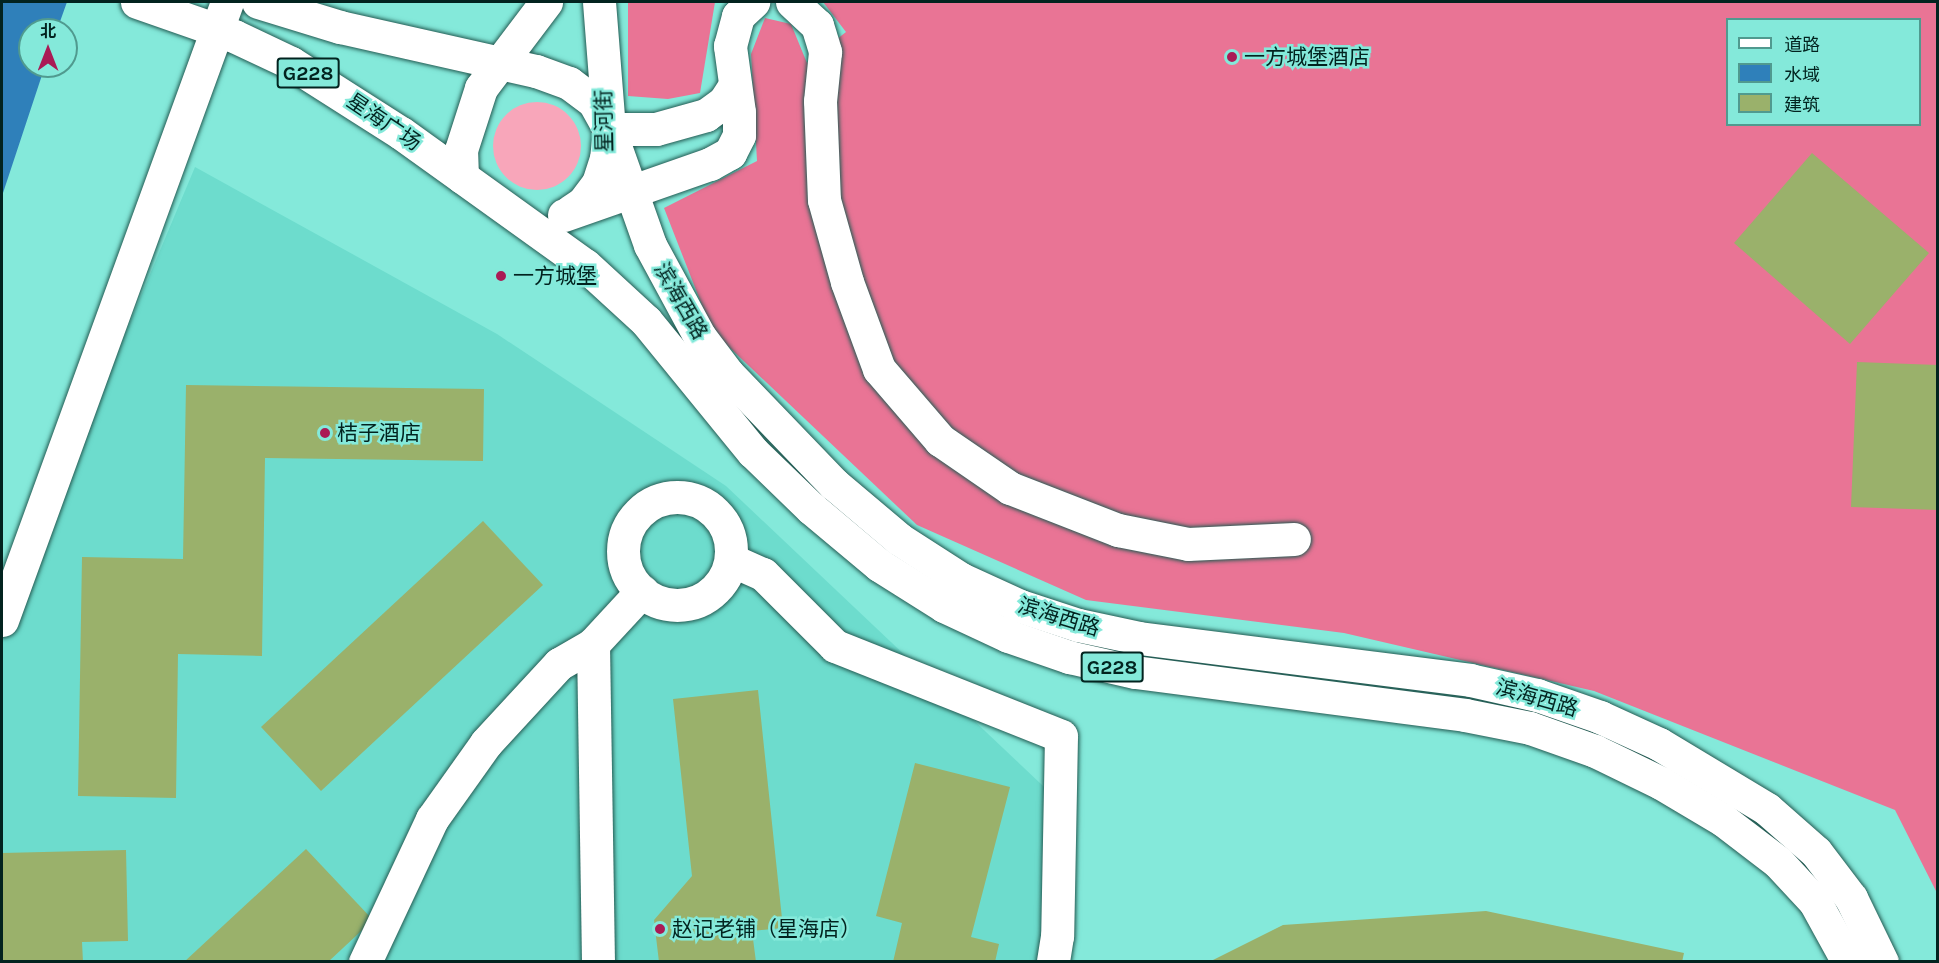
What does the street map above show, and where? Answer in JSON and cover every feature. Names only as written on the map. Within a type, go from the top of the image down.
[{"type":"main road","name":"G228","points":[[258,2],[340,27],[497,64]]},
{"type":"main road","points":[[462,177],[461,150],[468,119],[497,64],[546,2]]},
{"type":"main road","name":"星河街","points":[[564,215],[583,203],[598,183],[606,159],[609,129],[599,2]]},
{"type":"main road","points":[[519,218],[564,215],[710,164],[729,153],[739,135],[730,46],[738,16],[753,2]]},
{"type":"main road","points":[[792,2],[817,25],[825,52],[820,101],[824,200],[847,282],[879,369],[940,440],[1010,488],[1118,530],[1188,544],[1294,539]]},
{"type":"main road","name":"星海广场","points":[[146,3],[222,15],[462,177]]},
{"type":"main road","points":[[2,620],[222,15]]},
{"type":"main road","name":"滨海西路","points":[[497,64],[569,83],[594,102],[609,129],[650,245],[675,295],[728,374],[834,484],[899,539],[961,579],[1020,606],[1078,625],[1139,639],[1470,680],[1537,695],[1600,717],[1659,744],[1767,809],[1816,852],[1830,870],[1851,898],[1882,962]]},
{"type":"main road","points":[[609,129],[656,129],[706,115],[724,102],[735,85]]},
{"type":"main road","name":"滨海西路","points":[[462,177],[585,265],[646,321],[753,453],[811,508],[879,565],[944,606],[1008,636],[1069,657],[1134,672],[1465,715],[1530,728],[1595,751],[1661,783],[1723,820],[1778,862],[1815,902],[1848,962]]},
{"type":"main road","points":[[682,496],[700,501],[715,511],[726,525],[732,560],[726,577],[700,601],[664,604],[642,591],[626,570],[625,534],[646,505],[664,497],[682,496]]},
{"type":"main road","points":[[732,560],[763,574],[835,646],[1061,736],[1058,936],[1053,962]]},
{"type":"main road","points":[[365,962],[432,819],[486,743],[559,664],[593,644],[642,591]]},
{"type":"main road","points":[[593,644],[598,962]]},
{"type":"shaded area","points":[[628,2],[715,2],[700,93],[668,99],[628,96]]},
{"type":"shaded area","points":[[823,2],[1937,2],[1937,893],[1895,810],[1594,691],[1344,633],[1086,600],[917,525],[712,331],[664,208],[757,161],[751,54],[765,18],[791,24],[807,63],[846,32]]},
{"type":"shaded area","points":[[537,102],[554,106],[568,115],[577,129],[581,146],[577,163],[568,177],[554,186],[537,190],[520,186],[506,177],[497,163],[493,146],[497,129],[506,115],[520,106]]},
{"type":"shaded area","points":[[195,167],[497,334],[726,486],[1060,802],[1053,961],[2,962],[2,644],[27,568]]},
{"type":"water","points":[[2,2],[67,2],[61,18],[18,18],[18,78],[41,78],[2,196]]},
{"type":"building","points":[[1812,153],[1929,253],[1850,344],[1734,243]]},
{"type":"building","points":[[1857,362],[1938,365],[1938,510],[1851,507]]},
{"type":"building","points":[[186,385],[484,389],[483,461],[265,458],[262,656],[178,654],[176,798],[78,796],[82,557],[183,559]]},
{"type":"building","points":[[483,521],[543,585],[321,791],[261,727]]},
{"type":"building","points":[[758,690],[783,928],[752,931],[756,962],[659,962],[654,920],[692,876],[673,699]]},
{"type":"building","points":[[915,763],[1010,787],[971,937],[999,944],[995,962],[893,962],[902,923],[876,916]]},
{"type":"building","points":[[306,849],[373,920],[328,962],[184,962]]},
{"type":"building","points":[[126,850],[128,941],[82,942],[83,962],[2,962],[2,853]]},
{"type":"building","points":[[1486,911],[1684,953],[1682,962],[1209,962],[1283,925]]},
{"type":"place","name":"一方城堡酒店","points":[[1232,57]]},
{"type":"place","name":"一方城堡","points":[[501,276]]},
{"type":"place","name":"桔子酒店","points":[[325,433]]},
{"type":"place","name":"赵记老铺（星海店）","points":[[660,929]]}]
